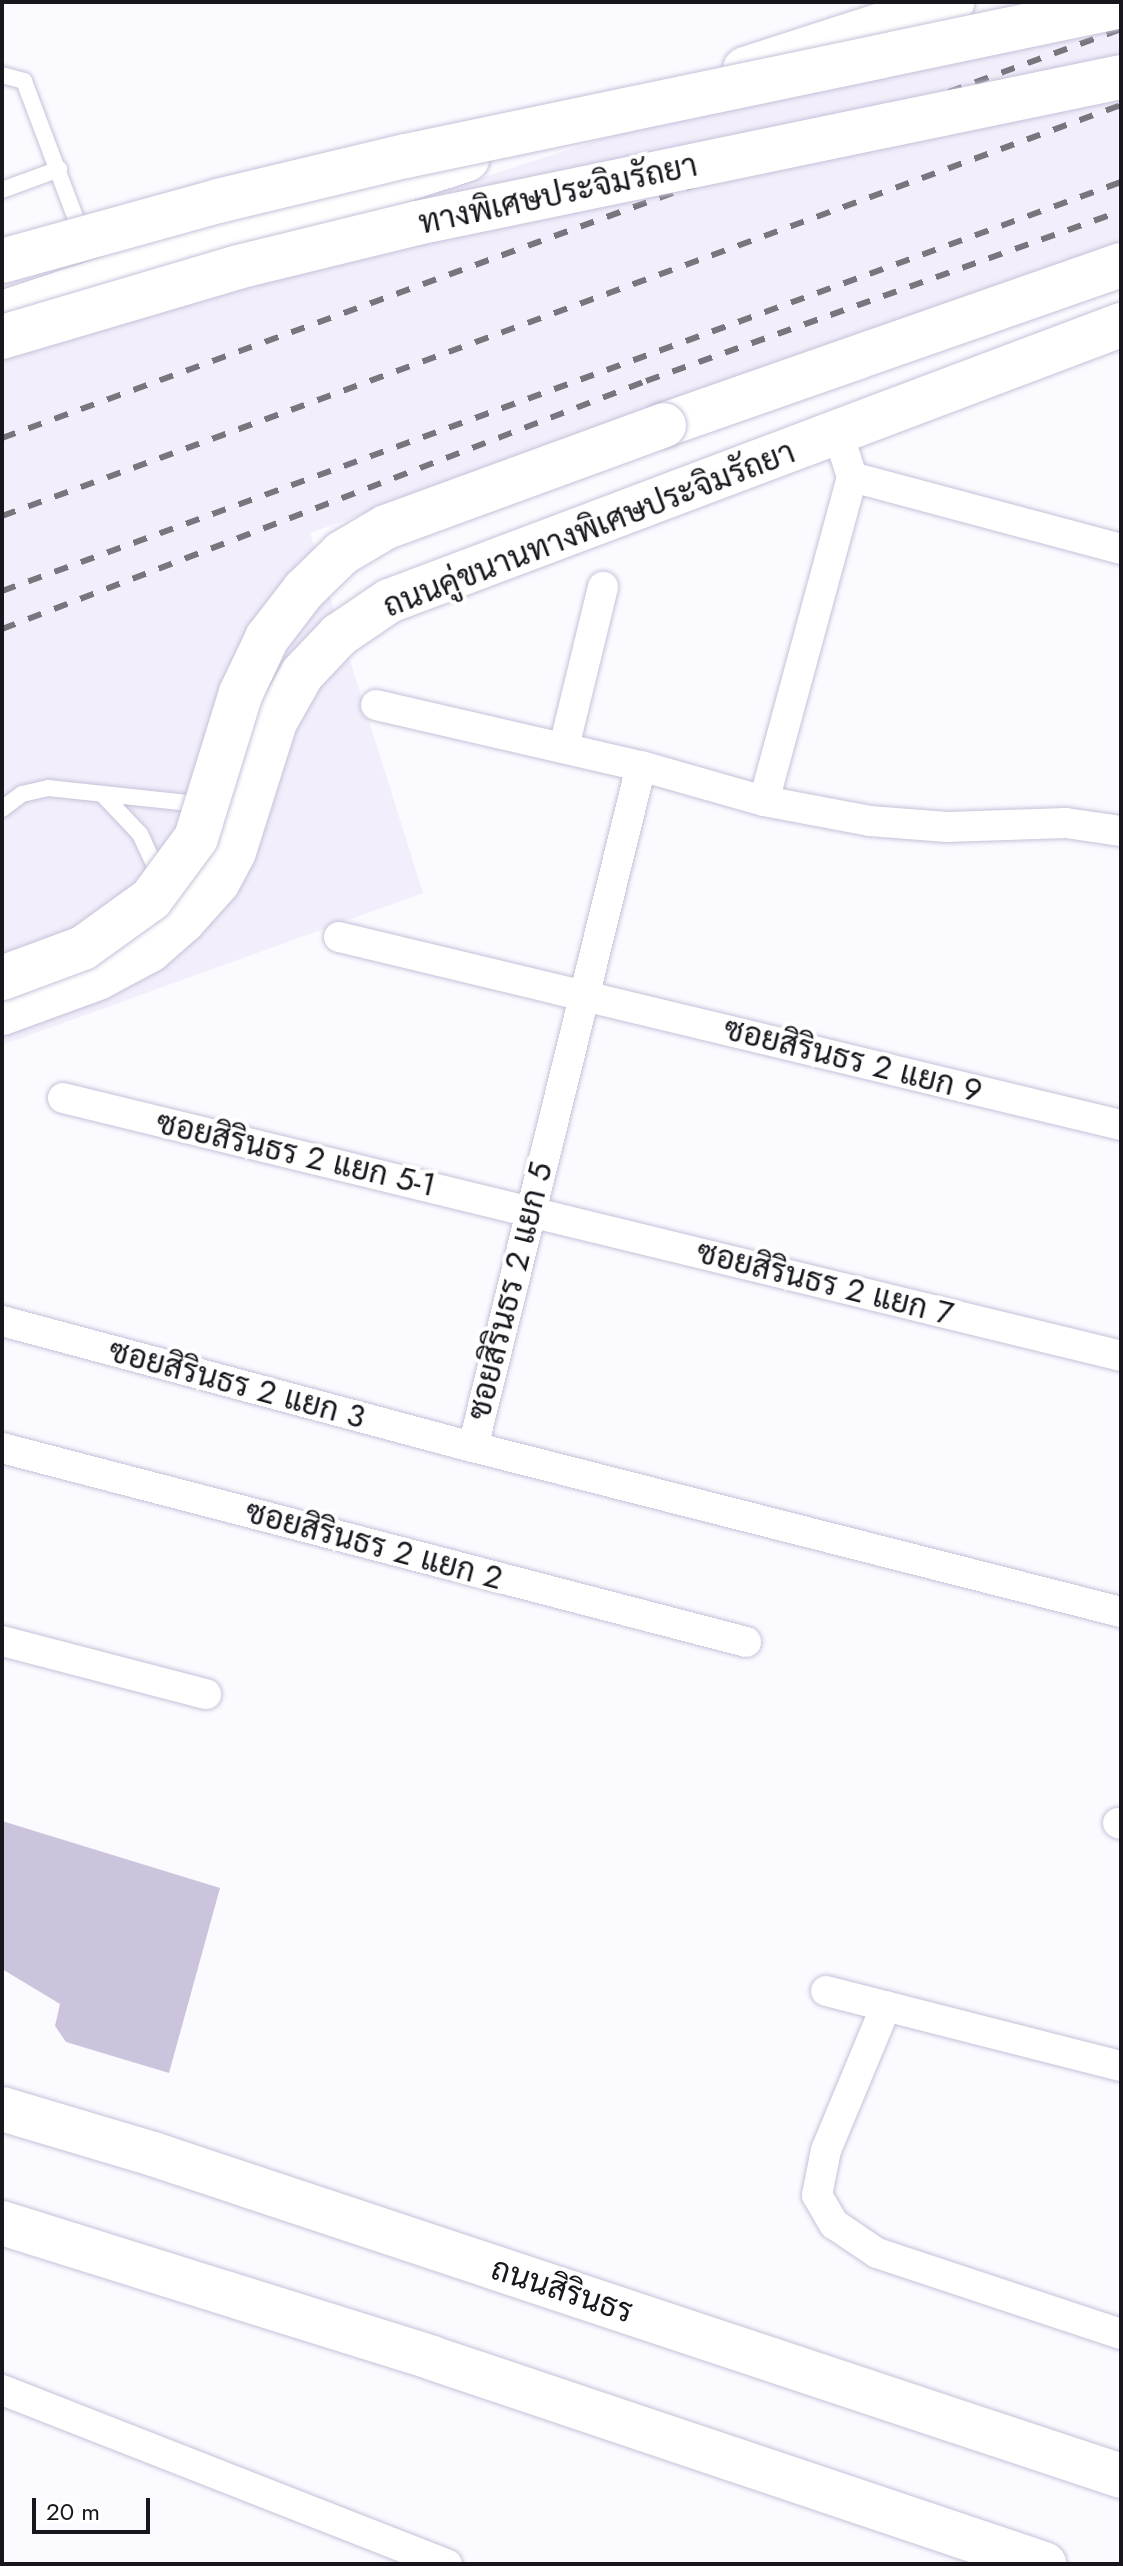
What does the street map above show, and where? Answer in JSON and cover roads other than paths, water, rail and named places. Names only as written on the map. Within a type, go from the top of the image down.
[{"type":"main road","points":[[2,313],[92,265],[952,2]]},
{"type":"main road","points":[[2,261],[218,201],[406,156],[1121,6]]},
{"type":"main road","name":"ทางพิเศษประจิมรัถยา","points":[[2,337],[238,267],[417,223],[1121,77]]},
{"type":"main road","points":[[2,978],[83,948],[151,899],[196,838],[241,693],[267,638],[304,590],[342,553],[386,527],[664,425],[1121,265]]},
{"type":"main road","name":"ถนนคู่ขนานทางพิเศษประจิมรัถยา","points":[[2,1013],[98,978],[150,950],[183,921],[218,882],[234,852],[275,722],[302,674],[339,635],[389,601],[1121,325]]},
{"type":"main road","name":"ถนนสิรินธร","points":[[2,2109],[153,2154],[1120,2473]]},
{"type":"main road","points":[[2,2223],[432,2358],[1044,2564]]},
{"type":"street","points":[[764,801],[852,477],[838,433]]},
{"type":"street","points":[[852,477],[1121,549]]},
{"type":"street","points":[[564,747],[603,587]]},
{"type":"street","points":[[376,705],[641,766],[764,801],[870,821],[947,827],[1066,823],[1121,831]]},
{"type":"street","name":"ซอยสิรินธร 2 แยก 5","points":[[641,766],[473,1447],[1121,1612]]},
{"type":"street","name":"ซอยสิรินธร 2 แยก 9","points":[[339,937],[1121,1125]]},
{"type":"street","name":"ซอยสิรินธร 2 แยก 5-1","points":[[63,1098],[529,1210]]},
{"type":"street","name":"ซอยสิรินธร 2 แยก 7","points":[[529,1210],[1121,1356]]},
{"type":"street","name":"ซอยสิรินธร 2 แยก 3","points":[[2,1321],[473,1447]]},
{"type":"street","name":"ซอยสิรินธร 2 แยก 2","points":[[2,1448],[746,1642]]},
{"type":"street","points":[[2,1641],[206,1694]]},
{"type":"street","points":[[826,1991],[1121,2066]]},
{"type":"street","points":[[886,2006],[826,2150],[817,2195],[834,2224],[877,2253],[1121,2334]]},
{"type":"street","points":[[2,2390],[447,2564]]},
{"type":"lane","points":[[2,75],[24,81],[92,265]]},
{"type":"lane","points":[[2,190],[59,169]]},
{"type":"lane","points":[[2,809],[22,794],[48,788],[207,805],[227,803],[254,786]]},
{"type":"lane","points":[[104,796],[140,834],[162,880],[163,913],[150,950]]},
{"type":"railway","points":[[2,438],[1121,29]]},
{"type":"railway","points":[[2,516],[1121,105]]},
{"type":"railway","points":[[2,591],[1121,182]]},
{"type":"railway","points":[[2,629],[646,381],[1121,211]]}]
